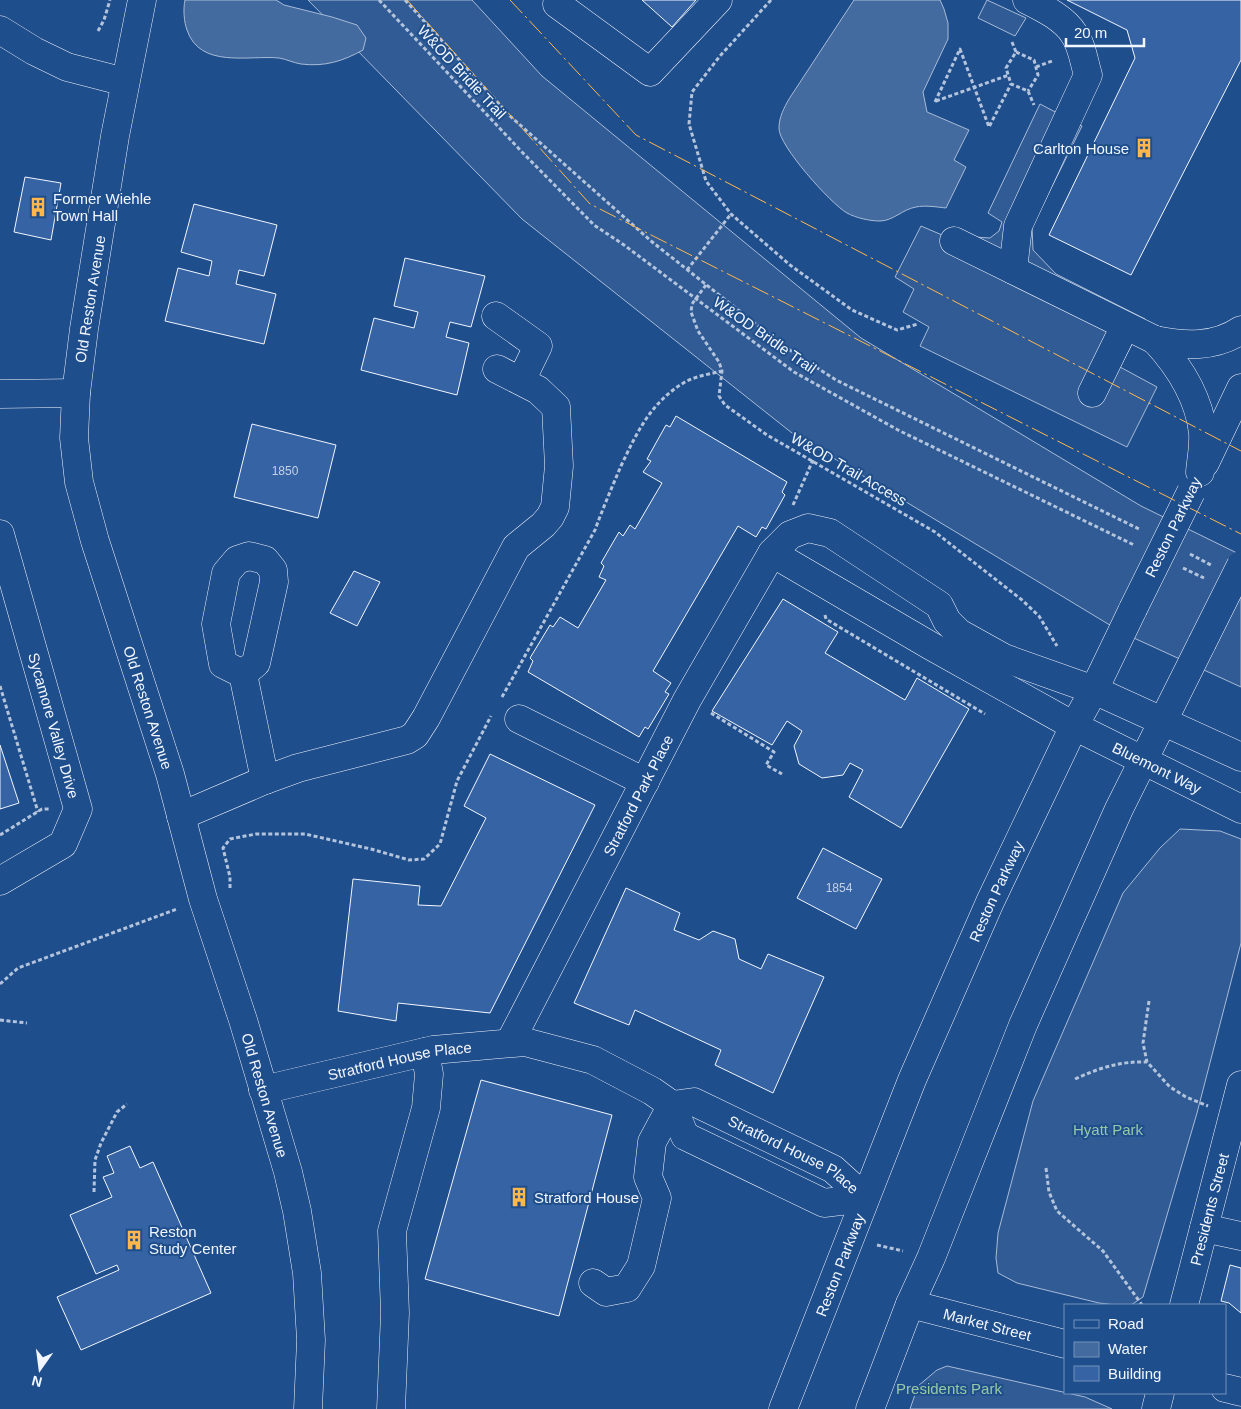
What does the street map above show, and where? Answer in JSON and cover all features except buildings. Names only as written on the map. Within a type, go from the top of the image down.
[{"type":"street","name":"Old Reston Avenue","points":[[142,0],[115,136],[84,329],[76,393],[74,438],[79,482],[95,542],[170,774],[203,899],[243,1020],[288,1172],[297,1211],[307,1273],[311,1340],[308,1409]]},
{"type":"street","points":[[561,0],[558,4],[650,72],[718,0]]},
{"type":"street","points":[[1013,270],[1018,226],[1088,75],[1074,34],[1052,12],[1027,0]]},
{"type":"street","points":[[0,30],[34,51],[67,67],[125,82]]},
{"type":"street","points":[[954,241],[1155,340],[1180,345],[1199,345],[1233,336],[1241,330]]},
{"type":"street","points":[[496,316],[538,346],[522,381]]},
{"type":"street","points":[[1092,393],[1125,326]]},
{"type":"street","points":[[1155,340],[1173,360],[1198,406],[1203,434],[1196,482]]},
{"type":"street","points":[[181,816],[264,780],[298,768],[407,740],[415,735],[426,718],[516,547],[543,525],[555,507],[559,466],[556,407],[538,390],[497,369]]},
{"type":"street","name":"Reston Parkway","points":[[783,1409],[912,1080],[986,911],[1074,726],[1094,690],[1241,388]]},
{"type":"street","points":[[0,394],[76,393]]},
{"type":"street","name":"Stratford Park Place","points":[[510,1042],[687,700],[772,553],[790,535],[808,528],[830,533],[940,605],[947,621],[959,633],[1004,658],[1094,690]]},
{"type":"street","name":"Sycamore Valley Drive","points":[[0,534],[78,809],[62,844],[0,881]]},
{"type":"street","points":[[772,553],[931,646],[1074,726]]},
{"type":"street","points":[[870,1409],[910,1304],[1023,1025],[1119,809],[1202,643],[1228,566]]},
{"type":"street","points":[[931,646],[947,621]]},
{"type":"street","points":[[243,674],[264,780]]},
{"type":"street","points":[[1094,690],[1241,757]]},
{"type":"street","points":[[519,719],[644,782]]},
{"type":"street","name":"Bluemont Way","points":[[1074,726],[1241,809]]},
{"type":"street","name":"Stratford House Place","points":[[263,1090],[433,1050],[525,1042],[593,1060],[652,1091],[672,1105],[694,1102],[833,1168],[865,1198]]},
{"type":"street","points":[[390,1409],[395,1312],[392,1231],[426,1108],[429,1074],[425,1052]]},
{"type":"street","name":"Presidents Street","points":[[1184,1304],[1204,1228],[1234,1136],[1241,1085]]},
{"type":"street","points":[[593,1283],[606,1292],[627,1288],[641,1266],[657,1198],[648,1177],[652,1142],[672,1105]]},
{"type":"street","points":[[1204,1228],[1241,1236]]},
{"type":"street","name":"Market Street","points":[[910,1304],[1064,1344]]},
{"type":"street","points":[[1226,1388],[1241,1392]]},
{"type":"street","points":[[1156,1409],[1160,1394]]},
{"type":"path","points":[[98,31],[104,20],[110,0]]},
{"type":"path","name":"W&OD Bridle Trail","points":[[379,0],[522,152],[594,225],[624,245],[794,372],[898,430],[1142,549]]},
{"type":"path","points":[[405,0],[510,116],[651,241],[785,347],[836,380],[1146,533]]},
{"type":"path","points":[[771,0],[720,56],[692,92],[689,124],[706,181],[730,214],[790,266],[852,310],[897,330],[918,324]]},
{"type":"path","points":[[1012,42],[1016,52],[1034,60],[1038,75],[1028,91]]},
{"type":"path","points":[[1009,75],[974,89],[935,102],[960,49],[962,57],[974,89],[988,127],[1011,84],[1009,75],[1006,68],[1016,52]]},
{"type":"path","points":[[1036,67],[1052,61]]},
{"type":"path","points":[[1011,84],[1028,91],[1034,105]]},
{"type":"path","points":[[686,270],[730,214]]},
{"type":"path","points":[[696,299],[706,285]]},
{"type":"path","name":"W&OD Trail Access","points":[[696,299],[692,304],[693,320],[698,331],[719,362],[722,371],[719,396],[725,406],[766,435],[935,532],[1022,600],[1039,616],[1057,646]]},
{"type":"path","points":[[1189,554],[1228,566]]},
{"type":"path","points":[[1178,566],[1205,579]]},
{"type":"path","points":[[824,608],[826,619],[985,714]]},
{"type":"path","points":[[0,686],[38,812]]},
{"type":"path","points":[[708,712],[774,752],[766,766],[782,774]]},
{"type":"path","points":[[0,835],[42,809],[52,808]]},
{"type":"path","points":[[1149,1000],[1144,1043],[1147,1062],[1170,1087],[1186,1097],[1208,1106]]},
{"type":"path","points":[[0,1020],[27,1023]]},
{"type":"path","points":[[1075,1079],[1110,1065],[1131,1061],[1147,1062]]},
{"type":"path","points":[[94,1192],[95,1160],[101,1143],[118,1112],[127,1104]]},
{"type":"path","points":[[1046,1168],[1049,1192],[1057,1211],[1103,1251],[1141,1304]]},
{"type":"path","points":[[874,1244],[903,1251]]},
{"type":"shaded area","points":[[308,0],[472,0],[542,76],[861,338],[1141,506],[1241,555],[1241,687],[1123,633],[792,433],[522,219]]},
{"type":"shaded area","points":[[987,0],[1026,18],[1015,36],[978,18]]},
{"type":"shaded area","points":[[1040,104],[1082,126],[1032,227],[1033,250],[1056,274],[1145,319],[1120,367],[1157,387],[1127,447],[920,346],[929,327],[903,312],[914,289],[895,277],[921,226],[942,235],[990,238],[999,231],[1002,222],[988,213]]},
{"type":"shaded area","name":"Hyatt Park","points":[[1180,829],[1220,831],[1241,839],[1241,943],[1197,1113],[1143,1297],[1132,1304],[1099,1303],[1017,1283],[998,1273],[996,1258],[998,1233],[1033,1101],[1123,893],[1160,848]]},
{"type":"shaded area","name":"Presidents Park","points":[[947,1366],[1064,1392],[1064,1394],[1085,1397],[1112,1409],[910,1409],[918,1386],[937,1370]]},
{"type":"water","points":[[185,0],[276,0],[284,5],[357,25],[366,38],[363,50],[341,60],[326,64],[301,64],[279,58],[227,58],[203,50],[193,42],[185,23]]},
{"type":"water","points":[[854,0],[940,0],[944,9],[948,23],[948,39],[923,92],[927,112],[969,130],[954,160],[966,167],[946,208],[916,207],[880,221],[851,215],[839,207],[818,187],[796,160],[781,136],[780,120],[787,102]]},
{"type":"power","points":[[407,0],[590,204],[1241,534]]},
{"type":"power","points":[[510,0],[636,135],[1241,451]]},
{"type":"place","name":"Carlton House","points":[[1144,148]]},
{"type":"place","name":"Former Wiehle Town Hall","points":[[38,207]]},
{"type":"place","name":"Stratford House","points":[[519,1197]]},
{"type":"place","name":"Reston Study Center","points":[[134,1240]]}]
